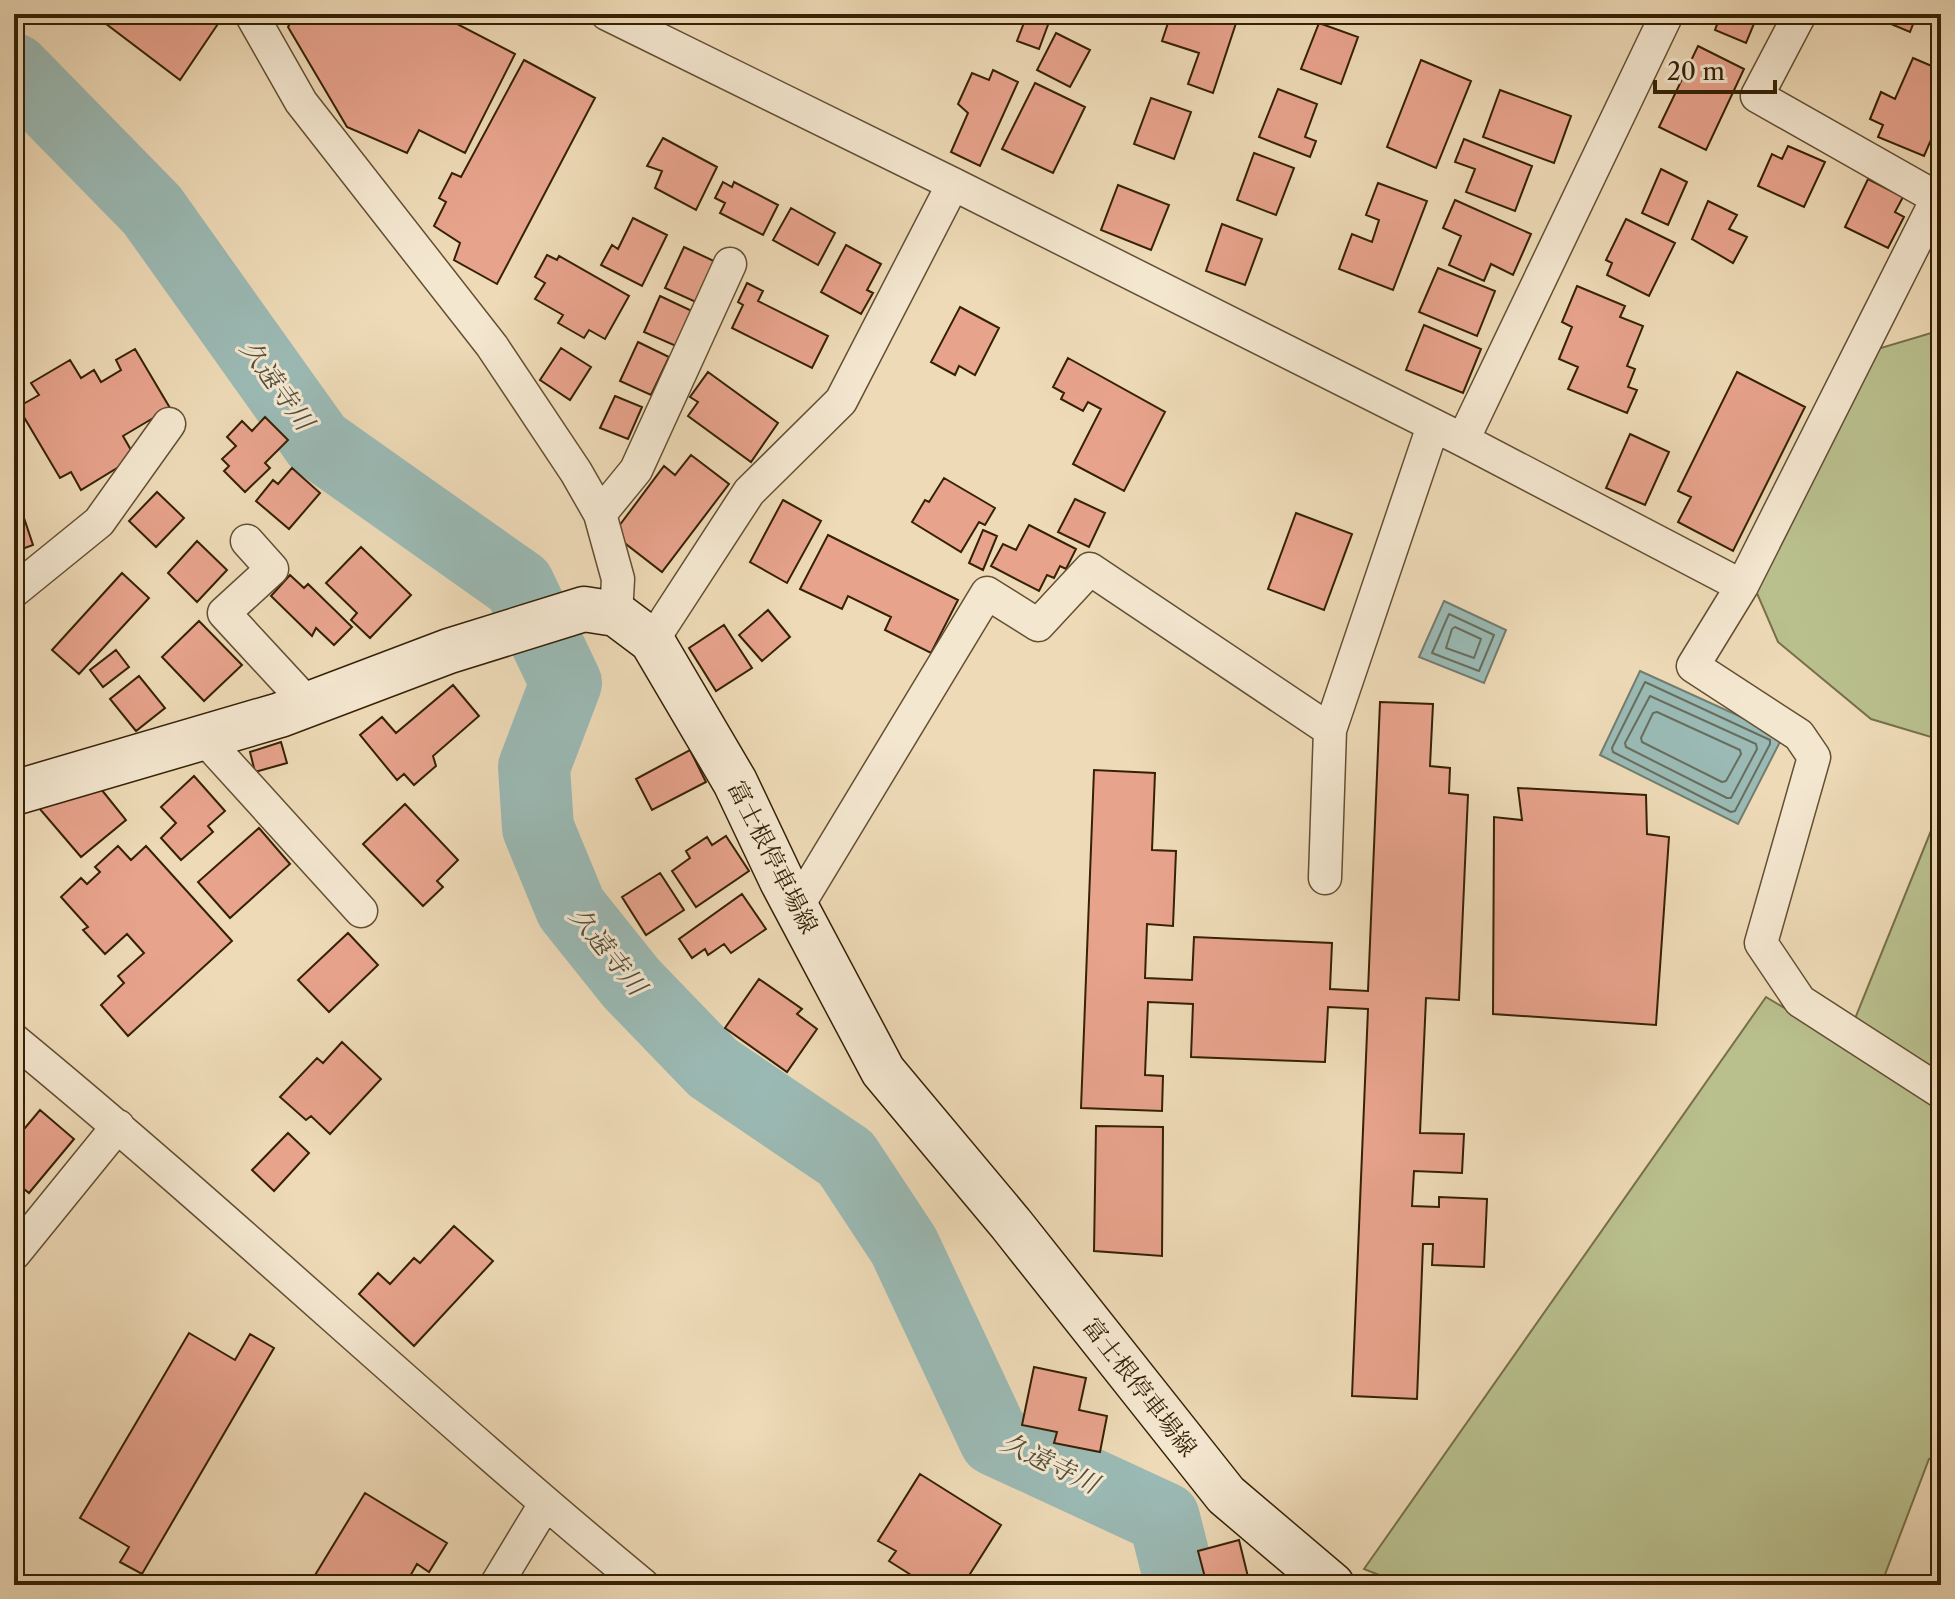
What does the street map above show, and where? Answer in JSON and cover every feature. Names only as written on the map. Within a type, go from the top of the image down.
[{"type":"main road","name":"富士根停車場線","points":[[600,611],[652,641],[735,782],[782,881],[883,1071],[1011,1224],[1226,1495],[1332,1585]]},
{"type":"main road","points":[[14,793],[309,705],[449,651],[600,611]]},
{"type":"street","points":[[251,14],[301,102],[492,346],[576,472],[600,514],[618,579],[600,611]]},
{"type":"street","points":[[607,14],[659,25],[953,184],[1463,440],[1742,586]]},
{"type":"street","points":[[1463,440],[1667,14]]},
{"type":"street","points":[[1800,14],[1757,96],[1939,195],[1742,586],[1693,666],[1799,735],[1814,757],[1761,943],[1800,1001],[1941,1092]]},
{"type":"street","points":[[652,641],[749,492],[841,401],[953,184]]},
{"type":"street","points":[[600,514],[636,470],[730,264]]},
{"type":"street","points":[[14,591],[99,522],[169,424]]},
{"type":"street","points":[[1325,878],[1330,730],[1433,426]]},
{"type":"street","points":[[247,541],[272,569],[224,613],[309,705]]},
{"type":"street","points":[[797,907],[987,593],[1038,625],[1090,569],[1330,730]]},
{"type":"street","points":[[204,738],[361,911]]},
{"type":"street","points":[[14,1040],[118,1126],[545,1504],[643,1585]]},
{"type":"street","points":[[14,1254],[118,1126]]},
{"type":"street","points":[[496,1585],[545,1504]]},
{"type":"green space","points":[[1931,333],[1941,338],[1941,740],[1871,719],[1778,642],[1756,591],[1864,353]]},
{"type":"green space","points":[[1937,816],[1941,818],[1941,1079],[1852,1026]]},
{"type":"green space","points":[[1766,997],[1941,1102],[1941,1458],[1929,1459],[1881,1585],[1404,1585],[1364,1569]]},
{"type":"water","points":[[1444,601],[1506,630],[1484,683],[1419,657]]},
{"type":"water","points":[[1640,671],[1783,736],[1738,824],[1600,755]]},
{"type":"building","points":[[93,14],[222,14],[224,15],[180,80]]},
{"type":"building","points":[[295,14],[438,14],[515,54],[465,153],[419,130],[407,153],[347,127],[288,27]]},
{"type":"building","points":[[1010,14],[1052,14],[1039,49],[1017,41],[1025,20]]},
{"type":"building","points":[[1171,14],[1239,14],[1213,93],[1188,84],[1199,53],[1162,41]]},
{"type":"building","points":[[1721,14],[1758,14],[1746,43],[1715,30]]},
{"type":"building","points":[[1867,14],[1917,14],[1910,32]]},
{"type":"building","points":[[1319,23],[1358,37],[1341,84],[1301,69]]},
{"type":"building","points":[[1056,33],[1090,50],[1070,87],[1037,70]]},
{"type":"building","points":[[1698,46],[1744,69],[1706,150],[1659,127]]},
{"type":"building","points":[[1913,58],[1941,70],[1941,136],[1934,133],[1924,156],[1878,137],[1883,125],[1870,119],[1881,92],[1895,99]]},
{"type":"building","points":[[524,60],[595,98],[497,284],[454,260],[460,243],[434,226],[446,202],[439,198],[452,173],[461,177]]},
{"type":"building","points":[[1421,60],[1471,81],[1436,168],[1387,147]]},
{"type":"building","points":[[993,70],[1018,82],[980,166],[951,152],[968,113],[958,104],[972,73],[989,80]]},
{"type":"building","points":[[1035,83],[1085,107],[1053,173],[1002,149]]},
{"type":"building","points":[[1278,89],[1317,104],[1305,137],[1316,141],[1310,157],[1259,137]]},
{"type":"building","points":[[1500,90],[1571,116],[1554,163],[1483,137]]},
{"type":"building","points":[[1151,98],[1191,112],[1174,159],[1134,144]]},
{"type":"building","points":[[663,138],[717,167],[696,210],[655,188],[662,171],[647,166]]},
{"type":"building","points":[[1464,139],[1532,166],[1515,211],[1466,192],[1475,169],[1455,162]]},
{"type":"building","points":[[1788,146],[1825,162],[1804,207],[1758,186],[1772,154],[1782,159]]},
{"type":"building","points":[[1254,153],[1294,168],[1276,215],[1237,200]]},
{"type":"building","points":[[1661,169],[1687,182],[1668,225],[1642,213]]},
{"type":"building","points":[[1868,179],[1903,197],[1895,212],[1904,217],[1888,248],[1845,227]]},
{"type":"building","points":[[723,182],[732,187],[734,182],[778,205],[763,235],[720,213],[725,203],[715,198]]},
{"type":"building","points":[[1378,183],[1427,201],[1393,290],[1339,269],[1352,234],[1372,242],[1379,220],[1366,215]]},
{"type":"building","points":[[1118,185],[1169,205],[1151,250],[1101,230]]},
{"type":"building","points":[[1455,200],[1531,234],[1513,275],[1491,264],[1484,281],[1449,265],[1461,236],[1443,228]]},
{"type":"building","points":[[1708,201],[1737,215],[1729,229],[1747,237],[1733,263],[1692,239]]},
{"type":"building","points":[[791,208],[835,233],[818,265],[773,240]]},
{"type":"building","points":[[633,218],[667,235],[642,286],[601,265],[612,245],[618,249]]},
{"type":"building","points":[[1626,219],[1675,243],[1649,296],[1607,275],[1612,263],[1606,260]]},
{"type":"building","points":[[1222,224],[1262,239],[1245,285],[1206,271]]},
{"type":"building","points":[[846,245],[881,264],[867,290],[873,293],[861,314],[821,292]]},
{"type":"building","points":[[684,247],[716,262],[698,303],[665,288]]},
{"type":"building","points":[[547,255],[557,260],[559,256],[629,296],[605,339],[589,330],[584,338],[558,323],[563,315],[535,299],[545,283],[535,277]]},
{"type":"building","points":[[1438,268],[1495,291],[1477,336],[1419,312]]},
{"type":"building","points":[[747,283],[763,291],[758,301],[828,336],[812,368],[732,328],[743,305],[738,302]]},
{"type":"building","points":[[1577,286],[1625,306],[1620,317],[1643,326],[1627,366],[1635,369],[1628,387],[1637,390],[1627,413],[1568,389],[1578,367],[1559,359],[1572,327],[1562,322]]},
{"type":"building","points":[[660,296],[692,311],[676,346],[644,332]]},
{"type":"building","points":[[960,307],[999,328],[975,375],[959,366],[955,375],[931,362]]},
{"type":"building","points":[[1424,325],[1481,349],[1463,393],[1406,370]]},
{"type":"building","points":[[638,342],[669,357],[651,395],[620,381]]},
{"type":"building","points":[[561,348],[591,367],[570,400],[540,380]]},
{"type":"building","points":[[135,349],[170,408],[123,436],[135,457],[81,490],[71,472],[60,478],[18,407],[39,395],[31,383],[70,360],[81,378],[94,370],[101,382],[121,370],[116,360]]},
{"type":"building","points":[[1068,358],[1165,412],[1124,491],[1073,464],[1101,409],[1088,402],[1083,411],[1061,399],[1064,393],[1053,387]]},
{"type":"building","points":[[708,372],[778,423],[751,462],[688,416],[698,402],[690,397]]},
{"type":"building","points":[[1737,372],[1805,407],[1733,551],[1678,522],[1691,497],[1678,491]]},
{"type":"building","points":[[615,396],[642,407],[628,439],[600,428]]},
{"type":"building","points":[[265,417],[288,440],[265,463],[270,468],[245,492],[224,471],[229,466],[222,459],[236,446],[227,437],[242,421],[252,431]]},
{"type":"building","points":[[1630,434],[1669,452],[1645,505],[1606,488]]},
{"type":"building","points":[[691,455],[729,484],[662,572],[613,534],[664,466],[675,475]]},
{"type":"building","points":[[292,468],[320,493],[289,529],[256,501],[273,480],[278,484]]},
{"type":"building","points":[[944,478],[995,508],[985,525],[979,522],[961,552],[912,522],[925,500],[929,502]]},
{"type":"building","points":[[14,488],[33,545],[14,552]]},
{"type":"building","points":[[157,492],[184,518],[156,547],[129,521]]},
{"type":"building","points":[[1075,499],[1105,513],[1089,547],[1058,532]]},
{"type":"building","points":[[783,500],[821,521],[787,583],[750,562]]},
{"type":"building","points":[[1296,513],[1352,534],[1324,610],[1268,589]]},
{"type":"building","points":[[1029,525],[1076,549],[1066,569],[1060,566],[1054,578],[1047,575],[1039,591],[991,566],[1003,544],[1016,550]]},
{"type":"building","points":[[983,530],[997,536],[983,570],[969,563]]},
{"type":"building","points":[[828,535],[958,600],[931,653],[885,630],[891,617],[848,596],[842,609],[800,589]]},
{"type":"building","points":[[197,541],[227,570],[197,602],[168,573]]},
{"type":"building","points":[[361,547],[411,595],[370,638],[351,620],[357,613],[326,583]]},
{"type":"building","points":[[122,573],[149,598],[79,674],[52,650]]},
{"type":"building","points":[[290,575],[304,588],[308,584],[352,627],[334,645],[316,628],[312,636],[271,596]]},
{"type":"building","points":[[768,610],[790,637],[762,661],[739,635]]},
{"type":"building","points":[[199,621],[242,665],[204,701],[162,657]]},
{"type":"building","points":[[724,625],[752,668],[716,691],[689,648]]},
{"type":"building","points":[[116,650],[129,667],[103,687],[90,670]]},
{"type":"building","points":[[139,676],[165,708],[136,731],[110,699]]},
{"type":"building","points":[[453,685],[479,716],[433,756],[436,766],[414,785],[404,774],[397,780],[360,735],[382,717],[396,733]]},
{"type":"building","points":[[1380,702],[1433,704],[1430,766],[1450,768],[1449,793],[1468,795],[1459,1000],[1426,998],[1420,1133],[1464,1134],[1462,1173],[1414,1171],[1412,1206],[1439,1207],[1439,1197],[1487,1199],[1484,1267],[1432,1265],[1433,1244],[1423,1244],[1417,1399],[1352,1396],[1368,1009],[1328,1007],[1325,1062],[1191,1057],[1193,1004],[1148,1002],[1145,1075],[1163,1076],[1162,1111],[1081,1108],[1094,770],[1155,773],[1152,850],[1176,851],[1173,926],[1147,924],[1145,978],[1192,980],[1194,937],[1332,943],[1330,989],[1368,991]]},
{"type":"building","points":[[281,742],[287,763],[255,772],[250,752]]},
{"type":"building","points":[[690,750],[706,782],[652,810],[636,779]]},
{"type":"building","points":[[194,776],[225,811],[208,826],[213,832],[181,860],[161,838],[176,823],[161,807]]},
{"type":"building","points":[[1518,788],[1646,795],[1647,834],[1669,837],[1656,1025],[1493,1014],[1494,817],[1522,820]]},
{"type":"building","points":[[101,789],[126,820],[81,857],[39,808]]},
{"type":"building","points":[[405,804],[458,860],[437,881],[443,887],[423,906],[363,844]]},
{"type":"building","points":[[259,828],[290,864],[230,918],[198,882]]},
{"type":"building","points":[[726,836],[749,871],[696,907],[672,871],[690,858],[686,851],[707,837],[712,845]]},
{"type":"building","points":[[118,846],[131,860],[146,846],[232,941],[128,1036],[101,1005],[124,983],[118,976],[144,953],[127,934],[105,954],[83,930],[88,927],[61,897],[81,878],[87,884],[100,872],[95,867]]},
{"type":"building","points":[[660,873],[684,910],[646,935],[622,897]]},
{"type":"building","points":[[742,894],[766,929],[731,953],[724,944],[708,955],[705,949],[692,958],[679,939]]},
{"type":"building","points":[[348,933],[378,965],[329,1012],[298,980]]},
{"type":"building","points":[[759,979],[802,1009],[797,1014],[817,1029],[787,1072],[725,1028]]},
{"type":"building","points":[[342,1042],[381,1079],[330,1134],[311,1116],[306,1120],[280,1097],[317,1058],[323,1063]]},
{"type":"building","points":[[40,1110],[74,1139],[29,1193],[14,1181],[14,1141]]},
{"type":"building","points":[[1096,1126],[1163,1127],[1162,1256],[1094,1251]]},
{"type":"building","points":[[288,1133],[309,1153],[274,1191],[252,1170]]},
{"type":"building","points":[[454,1226],[493,1261],[414,1346],[359,1294],[378,1273],[390,1284],[414,1258],[420,1263]]},
{"type":"building","points":[[189,1333],[235,1360],[250,1334],[274,1348],[142,1574],[120,1562],[129,1547],[80,1518]]},
{"type":"building","points":[[1034,1367],[1086,1378],[1079,1410],[1107,1416],[1100,1452],[1054,1443],[1057,1432],[1022,1425]]},
{"type":"building","points":[[920,1474],[1001,1525],[963,1585],[927,1585],[889,1561],[896,1551],[878,1541]]},
{"type":"building","points":[[365,1493],[447,1543],[429,1572],[417,1564],[405,1585],[309,1585]]},
{"type":"building","points":[[1239,1540],[1250,1585],[1207,1585],[1198,1551]]},
{"type":"waterway","name":"久遠寺川","points":[[14,69],[152,210],[318,443],[519,585],[566,683],[534,767],[538,828],[571,908],[631,983],[713,1068],[846,1158],[904,1246],[995,1440],[1164,1518],[1181,1585]]}]
